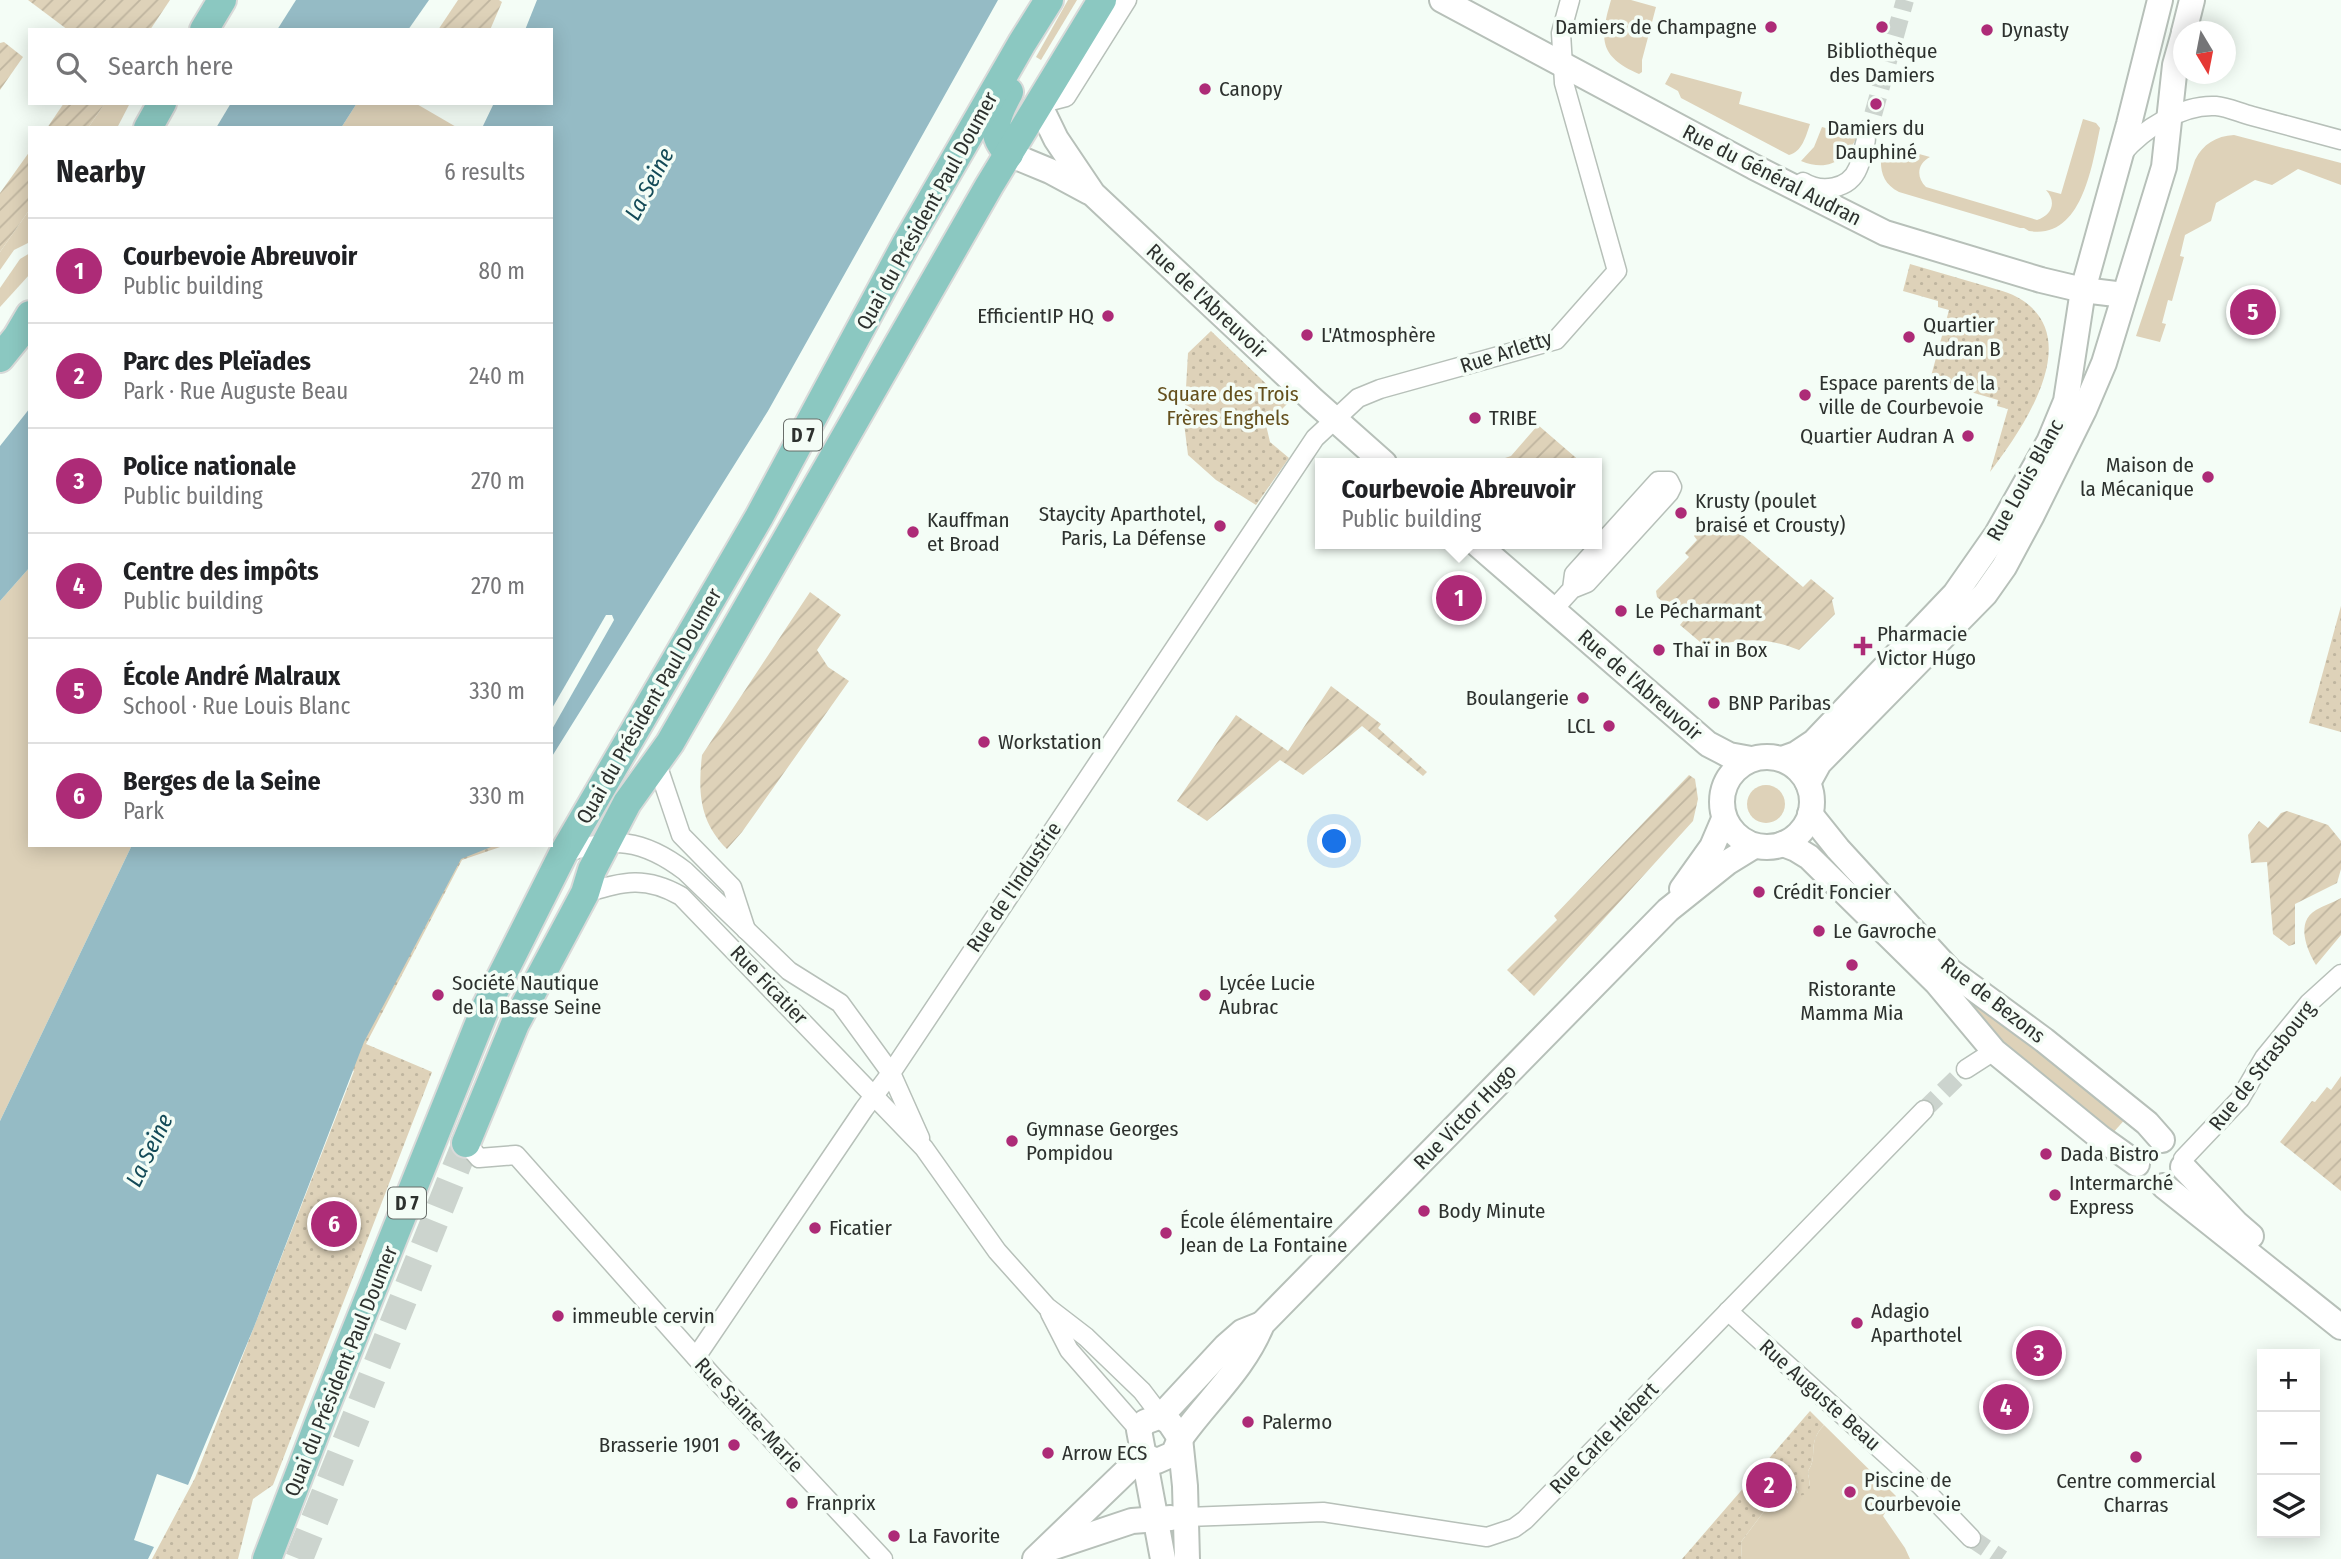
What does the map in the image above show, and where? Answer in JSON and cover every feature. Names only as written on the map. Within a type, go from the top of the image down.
[{"type":"main road","points":[[205,28],[222,0]]},
{"type":"main road","name":"Quai du Président Paul Doumer","points":[[466,1143],[515,1024],[585,893],[592,870],[640,782],[657,764],[1009,154],[1102,0]]},
{"type":"main road","name":"Rue du Général Audran","points":[[1442,0],[1754,167],[1885,233],[2083,290],[2124,295]]},
{"type":"main road","name":"Rue Louis Blanc","points":[[1782,759],[1796,754],[1814,742],[1955,594],[1997,534],[2049,442],[2066,401],[2083,290],[2160,0]]},
{"type":"main road","name":"Rue Louis Blanc","points":[[2187,21],[2192,0]]},
{"type":"main road","points":[[1009,154],[998,142],[995,132],[997,119],[1032,50],[1044,8]]},
{"type":"main road","name":"Quai du Président Paul Doumer","points":[[267,1559],[485,1009],[563,854],[759,517],[906,244],[1044,8]]},
{"type":"main road","name":"Rue Louis Blanc","points":[[1808,783],[1819,763],[1984,594],[2004,567],[2084,410],[2104,363],[2164,167],[2174,84]]},
{"type":"main road","name":"Rue de l'Abreuvoir","points":[[1039,104],[1056,139],[1093,194],[1378,458]]},
{"type":"main road","points":[[149,126],[161,105]]},
{"type":"main road","name":"Rue de l'Abreuvoir","points":[[1009,154],[1050,171],[1093,194]]},
{"type":"main road","points":[[0,326],[28,299]]},
{"type":"main road","points":[[0,358],[28,318]]},
{"type":"main road","name":"Rue de l'Abreuvoir","points":[[1483,549],[1708,744],[1729,755],[1751,759]]},
{"type":"main road","name":"Rue de l'Abreuvoir","points":[[1708,744],[1724,785]]},
{"type":"main road","points":[[1772,756],[1782,759],[1793,764],[1808,783],[1811,814],[1805,827],[1783,844],[1754,846],[1731,831],[1724,819],[1721,808],[1724,785],[1730,774],[1751,759],[1772,756]]},
{"type":"main road","name":"Rue de Bezons","points":[[1811,814],[1838,849],[1950,971],[2085,1073],[2147,1123],[2162,1140]]},
{"type":"main road","name":"Rue Victor Hugo","points":[[1668,910],[1712,847],[1724,819]]},
{"type":"main road","name":"Rue de Bezons","points":[[1783,844],[1809,857],[1937,983],[1994,1051],[2137,1164]]},
{"type":"main road","name":"Rue Victor Hugo","points":[[1180,1438],[1243,1361],[1254,1345],[1262,1324],[1668,910],[1728,862],[1754,846]]},
{"type":"main road","points":[[2341,1309],[2236,1223],[2183,1163],[2176,1146],[2162,1140],[2147,1144],[2138,1156],[2137,1164],[2144,1179],[2153,1185],[2164,1186],[2341,1327]]},
{"type":"main road","points":[[2164,1186],[2176,1179],[2183,1163]]},
{"type":"main road","name":"Rue Victor Hugo","points":[[1161,1416],[1226,1346],[1242,1332],[1262,1324]]},
{"type":"main road","points":[[1163,1559],[1139,1430],[1144,1422],[1161,1416],[1173,1426],[1180,1438],[1188,1559]]},
{"type":"main road","points":[[1143,1455],[1152,1461],[1162,1461],[1173,1454],[1180,1438]]},
{"type":"main road","points":[[1040,1555],[1143,1455]]},
{"type":"main road","points":[[1040,1555],[1132,1521],[1187,1517]]},
{"type":"street","points":[[1039,104],[1066,97],[1127,0]]},
{"type":"street","points":[[1562,65],[1561,33],[1570,0]]},
{"type":"street","name":"Rue Arletty","points":[[1335,420],[1358,398],[1380,388],[1556,340],[1617,271],[1568,105],[1562,65]]},
{"type":"street","points":[[2119,158],[2140,136],[2171,118],[2192,109],[2214,106],[2341,141]]},
{"type":"street","points":[[1754,167],[1783,172],[1818,189],[1832,188],[1844,184],[1856,172],[1866,140]]},
{"type":"street","name":"Rue de l'Industrie","points":[[696,1357],[891,1073],[1315,438],[1335,420]]},
{"type":"street","points":[[1553,610],[1572,589],[1587,583],[1669,493],[1672,487],[1669,481],[1658,481],[1602,543]]},
{"type":"street","points":[[1572,589],[1574,574],[1597,549]]},
{"type":"street","name":"Rue Ficatier","points":[[657,764],[681,835],[732,887],[747,933]]},
{"type":"street","name":"Rue Ficatier","points":[[563,854],[587,846],[636,844],[666,856],[685,871],[789,971],[840,1003],[891,1073],[924,1148]]},
{"type":"street","name":"Rue Ficatier","points":[[585,893],[622,882],[638,881],[654,884],[681,896],[924,1148],[997,1251],[1047,1307],[1086,1337],[1142,1391],[1161,1416]]},
{"type":"street","name":"Rue de Strasbourg","points":[[2183,1163],[2240,1099],[2264,1058],[2309,1003],[2341,974]]},
{"type":"street","points":[[1966,1069],[1994,1051]]},
{"type":"street","name":"Rue Carle Hébert","points":[[1187,1517],[1323,1512],[1467,1535],[1487,1537],[1503,1533],[1525,1520],[1924,1110]]},
{"type":"street","name":"Rue Sainte-Marie","points":[[466,1143],[479,1158],[516,1155],[696,1357],[883,1559]]},
{"type":"street","name":"Rue Ficatier","points":[[1047,1307],[1069,1350],[1139,1430]]},
{"type":"street","name":"Rue Auguste Beau","points":[[1728,1311],[1921,1486],[1971,1538]]},
{"type":"green space","points":[[28,0],[170,0],[151,28],[65,28]]},
{"type":"green space","points":[[458,0],[502,2],[491,28],[439,28]]},
{"type":"green space","points":[[1068,0],[1077,0],[1041,60],[1036,57]]},
{"type":"green space","points":[[1611,0],[1631,0],[1656,7],[1642,60],[1642,72],[1639,74],[1609,53],[1604,35]]},
{"type":"green space","points":[[4,42],[23,57],[0,90],[0,43]]},
{"type":"green space","points":[[1671,73],[1742,92],[1739,104],[1810,124],[1803,143],[1797,151],[1789,155],[1681,98],[1678,91],[1665,84]]},
{"type":"green space","points":[[63,105],[104,105],[89,126],[48,126]]},
{"type":"green space","points":[[104,105],[129,105],[118,126],[89,126]]},
{"type":"green space","points":[[356,105],[418,105],[455,126],[342,126]]},
{"type":"green space","points":[[2083,119],[2096,123],[2100,128],[2088,180],[2073,212],[2061,224],[2047,231],[2029,231],[1899,192],[1887,183],[1882,172],[1883,144],[1930,157],[1922,163],[1919,171],[1926,187],[2037,220],[2051,208],[2051,199],[2046,190],[2061,194]]},
{"type":"green space","points":[[1822,127],[1857,137],[1847,152],[1835,162],[1819,165],[1801,161],[1814,147]]},
{"type":"green space","points":[[2234,135],[2341,163],[2341,185],[2298,169],[2272,185],[2255,180],[2216,203],[2211,221],[2185,235],[2180,256],[2184,257],[2172,301],[2168,300],[2162,323],[2166,324],[2160,342],[2136,336],[2195,160],[2211,142]]},
{"type":"green space","points":[[28,154],[28,212],[0,252],[0,193]]},
{"type":"green space","points":[[28,212],[28,243],[14,250],[0,270],[0,252]]},
{"type":"green space","points":[[28,254],[28,276],[0,307],[0,288],[20,259]]},
{"type":"green space","points":[[1910,264],[2013,295],[2040,317],[2048,338],[2048,362],[2041,386],[2017,434],[1990,472],[2008,409],[1997,406],[1998,400],[1930,380],[1949,310],[1938,307],[1938,301],[1903,291]]},
{"type":"green space","name":"Square des Trois Frères Enghels","points":[[1211,331],[1287,404],[1266,425],[1270,442],[1289,458],[1256,505],[1216,480],[1188,455],[1184,423],[1188,353]]},
{"type":"green space","points":[[1538,425],[1576,458],[1505,458],[1511,456]]},
{"type":"green space","points":[[1705,523],[1712,529],[1733,527],[1803,587],[1811,579],[1834,598],[1832,600],[1835,614],[1799,650],[1775,642],[1753,640],[1706,647],[1680,625],[1684,620],[1657,597],[1656,591],[1689,557],[1685,553],[1697,540],[1694,536]]},
{"type":"green space","points":[[28,569],[28,847],[131,847],[0,1121],[0,601]]},
{"type":"green space","points":[[810,592],[841,615],[817,650],[828,667],[849,681],[742,832],[727,849],[711,828],[702,805],[702,755]]},
{"type":"green space","points":[[2341,606],[2341,732],[2309,723]]},
{"type":"green space","points":[[1331,686],[1381,724],[1378,728],[1427,772],[1423,776],[1362,726],[1303,775],[1280,760],[1207,821],[1177,801],[1236,715],[1288,751]]},
{"type":"green space","points":[[1689,775],[1695,779],[1698,799],[1693,821],[1534,996],[1507,970],[1557,920],[1554,916]]},
{"type":"green space","points":[[1766,785],[1780,790],[1785,804],[1780,818],[1766,823],[1752,818],[1747,804],[1752,790]]},
{"type":"green space","points":[[2287,811],[2328,825],[2341,841],[2341,869],[2337,883],[2295,904],[2295,944],[2289,946],[2273,934],[2267,862],[2251,863],[2248,835],[2259,821],[2268,828],[2281,813]]},
{"type":"green space","points":[[470,847],[500,847],[462,860],[366,1044],[432,1072],[273,1485],[253,1499],[238,1559],[152,1559],[195,1478],[354,1071],[344,1065],[456,852]]},
{"type":"green space","points":[[2341,898],[2341,935],[2316,965],[2305,936],[2306,922],[2316,910]]},
{"type":"green space","points":[[1954,987],[2128,1116],[2111,1135],[1997,1044]]},
{"type":"green space","points":[[2341,1076],[2341,1191],[2280,1142],[2312,1101],[2315,1102],[2327,1087],[2331,1090]]},
{"type":"green space","points":[[1810,1411],[1824,1425],[1815,1438],[1813,1460],[1808,1471],[1810,1487],[1807,1494],[1799,1496],[1795,1484],[1790,1487],[1790,1492],[1776,1494],[1776,1507],[1765,1510],[1741,1542],[1742,1559],[1682,1559]]},
{"type":"green space","name":"Piscine de Courbevoie","points":[[1824,1425],[1896,1496],[1883,1516],[1910,1559],[1742,1559],[1741,1542],[1765,1510],[1776,1507],[1775,1494],[1796,1484],[1797,1493],[1810,1487],[1808,1471],[1813,1460],[1815,1438]]},
{"type":"water","points":[[296,0],[429,0],[409,28],[278,28]]},
{"type":"water","name":"La Seine","points":[[537,0],[998,0],[768,411],[553,755],[553,126],[483,126],[493,105],[553,105],[553,28],[526,28]]},
{"type":"water","points":[[230,105],[356,105],[342,126],[217,126]]},
{"type":"water","points":[[28,411],[28,569],[0,601],[0,446]]},
{"type":"water","name":"La Seine","points":[[131,847],[491,847],[461,859],[364,1042],[254,1327],[188,1485],[157,1474],[134,1540],[154,1547],[148,1559],[0,1559],[0,1121]]},
{"type":"pier","points":[[606,615],[612,615],[614,620],[553,727],[553,707]]},
{"type":"tunnel","points":[[1866,140],[1905,0]]},
{"type":"tunnel","points":[[1924,1110],[1966,1069]]},
{"type":"tunnel","points":[[299,1559],[466,1143]]},
{"type":"tunnel","points":[[1971,1538],[2002,1559]]},
{"type":"place","name":"Damiers de Champagne","points":[[1771,27]]},
{"type":"place","name":"Bibliothèque des Damiers","points":[[1882,27]]},
{"type":"place","name":"Dynasty","points":[[1987,30]]},
{"type":"place","name":"Canopy","points":[[1205,89]]},
{"type":"place","name":"Damiers du Dauphiné","points":[[1876,104]]},
{"type":"place","name":"École André Malraux","points":[[2253,312]]},
{"type":"place","name":"EfficientIP HQ","points":[[1108,316]]},
{"type":"place","name":"L'Atmosphère","points":[[1307,335]]},
{"type":"place","name":"Quartier Audran B","points":[[1909,337]]},
{"type":"place","name":"Espace parents de la ville de Courbevoie","points":[[1805,395]]},
{"type":"place","name":"TRIBE","points":[[1475,418]]},
{"type":"place","name":"Quartier Audran A","points":[[1968,436]]},
{"type":"place","name":"Maison de la Mécanique","points":[[2208,477]]},
{"type":"place","name":"Krusty (poulet braisé et Crousty)","points":[[1681,513]]},
{"type":"place","name":"Staycity Aparthotel, Paris, La Défense","points":[[1220,526]]},
{"type":"place","name":"Kauffman et Broad","points":[[913,532]]},
{"type":"place","name":"Courbevoie Abreuvoir","points":[[1459,598]]},
{"type":"place","name":"Le Pécharmant","points":[[1621,611]]},
{"type":"place","name":"Pharmacie Victor Hugo","points":[[1863,646]]},
{"type":"place","name":"Thaï in Box","points":[[1659,650]]},
{"type":"place","name":"Boulangerie","points":[[1583,698]]},
{"type":"place","name":"BNP Paribas","points":[[1714,703]]},
{"type":"place","name":"LCL","points":[[1609,726]]},
{"type":"place","name":"Workstation","points":[[984,742]]},
{"type":"place","name":"Crédit Foncier","points":[[1759,892]]},
{"type":"place","name":"Le Gavroche","points":[[1819,931]]},
{"type":"place","name":"Ristorante Mamma Mia","points":[[1852,965]]},
{"type":"place","name":"Société Nautique de la Basse Seine","points":[[438,995]]},
{"type":"place","name":"Lycée Lucie Aubrac","points":[[1205,995]]},
{"type":"place","name":"Gymnase Georges Pompidou","points":[[1012,1141]]},
{"type":"place","name":"Dada Bistro","points":[[2046,1154]]},
{"type":"place","name":"Intermarché Express","points":[[2055,1195]]},
{"type":"place","name":"Body Minute","points":[[1424,1211]]},
{"type":"place","name":"Berges de la Seine","points":[[334,1224]]},
{"type":"place","name":"Ficatier","points":[[815,1228]]},
{"type":"place","name":"École élémentaire Jean de La Fontaine","points":[[1166,1233]]},
{"type":"place","name":"immeuble cervin","points":[[558,1316]]},
{"type":"place","name":"Adagio Aparthotel","points":[[1857,1323]]},
{"type":"place","name":"Police nationale","points":[[2039,1353]]},
{"type":"place","name":"Centre des impôts","points":[[2006,1407]]},
{"type":"place","name":"Palermo","points":[[1248,1422]]},
{"type":"place","name":"Brasserie 1901","points":[[734,1445]]},
{"type":"place","name":"Arrow ECS","points":[[1048,1453]]},
{"type":"place","name":"Centre commercial Charras","points":[[2136,1457]]},
{"type":"place","name":"Parc des Pleïades","points":[[1769,1485]]},
{"type":"place","name":"Piscine de Courbevoie","points":[[1850,1492]]},
{"type":"place","name":"Franprix","points":[[792,1503]]},
{"type":"place","name":"La Favorite","points":[[894,1536]]}]
